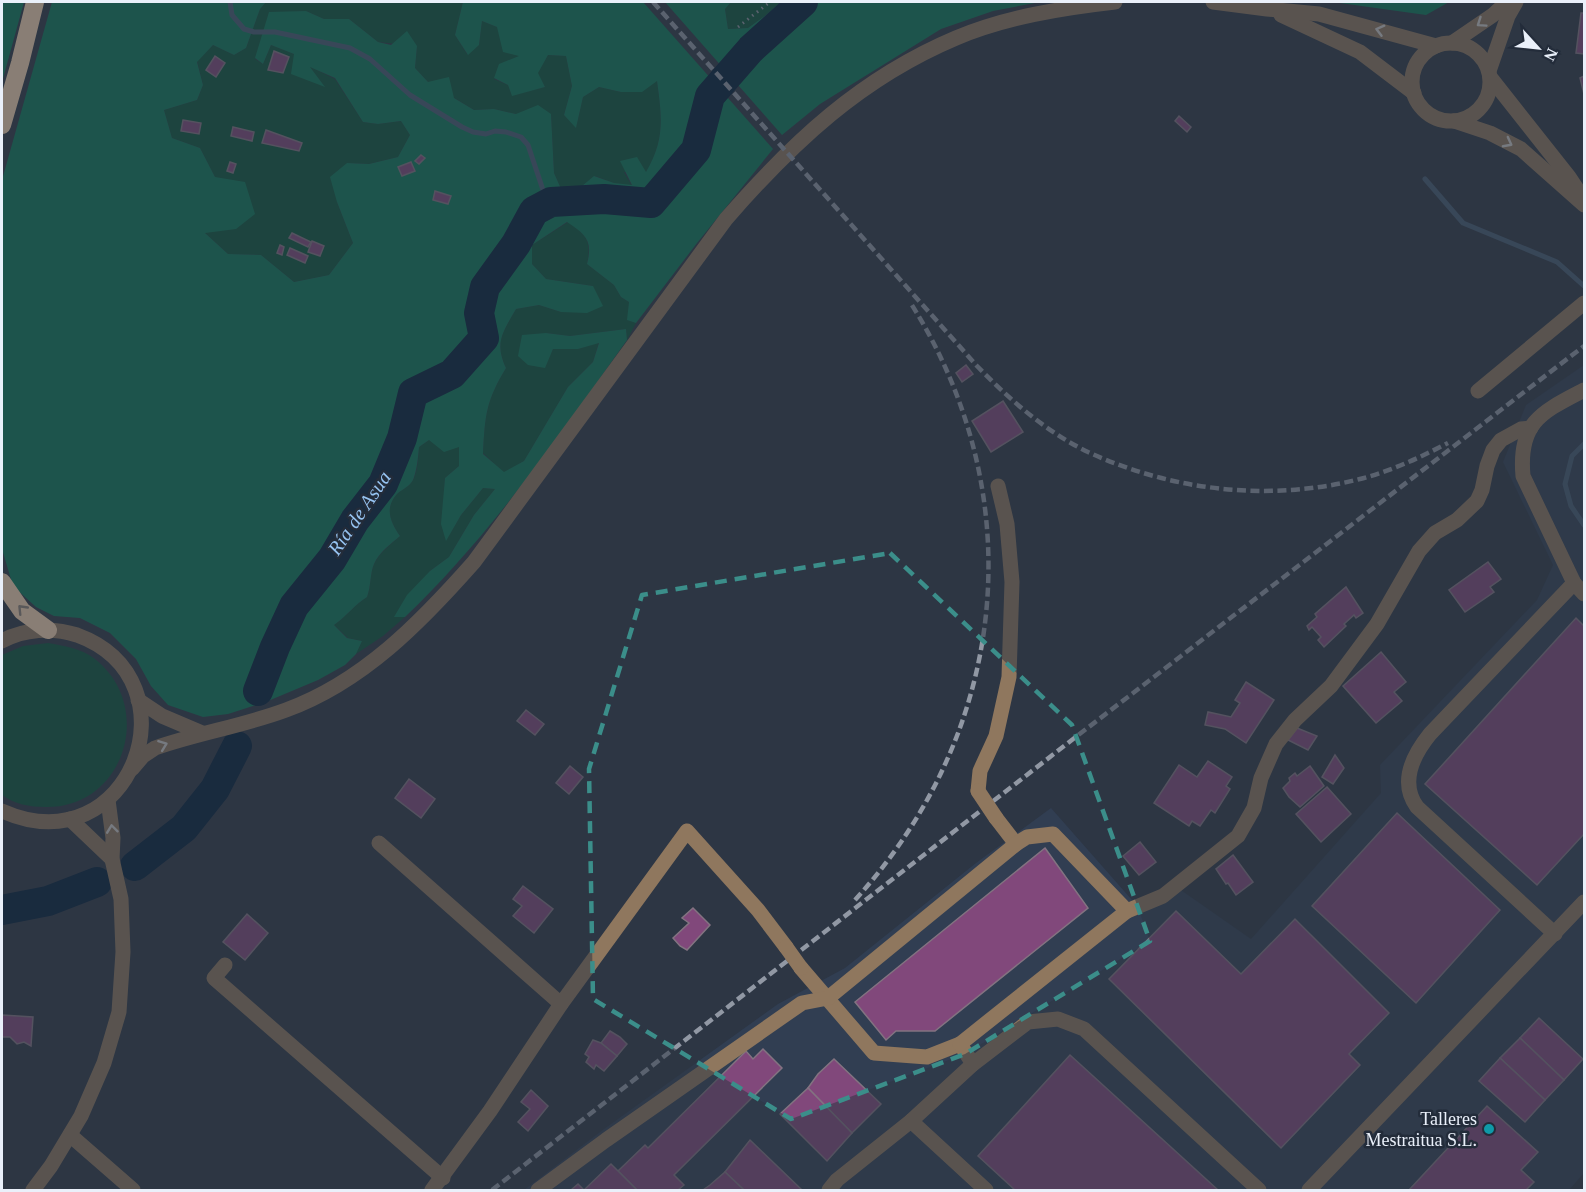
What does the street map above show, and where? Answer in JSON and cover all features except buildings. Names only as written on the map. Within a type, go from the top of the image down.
[{"type":"highway","points":[[2,125],[35,2]]},
{"type":"highway","points":[[2,582],[22,610],[48,630]]},
{"type":"street","points":[[2,811],[19,818],[44,822],[70,819],[90,812],[108,800],[143,756],[155,748],[288,709],[341,684],[368,666],[437,604],[474,562],[726,219],[767,172],[810,131],[849,99],[895,69],[957,38],[1060,8],[1115,2]]},
{"type":"street","points":[[1213,2],[1319,14],[1444,44],[1464,45],[1475,51],[1483,60],[1489,74],[1569,177],[1584,200]]},
{"type":"street","points":[[1507,2],[1493,15],[1444,44],[1427,51],[1414,70],[1412,82],[1414,93],[1418,103],[1425,111],[1444,120],[1490,133],[1521,150],[1584,205]]},
{"type":"street","points":[[1454,121],[1467,118],[1485,101],[1490,89],[1489,74],[1508,16],[1516,2]]},
{"type":"street","points":[[1267,9],[1360,52],[1414,93]]},
{"type":"street","points":[[1478,391],[1584,303]]},
{"type":"street","points":[[1555,934],[1417,807],[1411,798],[1408,783],[1410,767],[1419,747],[1430,734],[1579,588],[1523,476],[1522,457],[1526,437],[1549,408],[1584,390]]},
{"type":"street","points":[[432,1191],[561,1004],[687,831],[759,910],[801,968],[874,1053],[927,1057],[960,1044],[1127,911],[1163,896],[1238,836],[1254,808],[1267,760],[1276,744],[1295,720],[1331,686],[1377,624],[1419,551],[1435,533],[1457,520],[1477,501],[1493,450],[1501,440],[1521,429],[1531,428]]},
{"type":"street","points":[[998,486],[1007,524],[1012,582],[1009,677],[996,736],[980,771],[978,791],[1016,844]]},
{"type":"street","points":[[2,641],[28,632],[48,630],[78,636],[105,650],[125,673],[138,700],[142,723],[140,747],[132,769]]},
{"type":"street","points":[[138,700],[162,716],[202,733]]},
{"type":"street","points":[[37,1188],[81,1116],[104,1063],[119,1012],[123,952],[120,899],[112,859],[113,838],[108,800]]},
{"type":"street","points":[[70,819],[112,859]]},
{"type":"street","points":[[537,1191],[802,1003],[828,998],[1027,837],[1053,834],[1127,911]]},
{"type":"street","points":[[379,843],[561,1004]]},
{"type":"street","points":[[1309,1191],[1584,902]]},
{"type":"street","points":[[225,965],[214,978],[443,1178]]},
{"type":"street","points":[[829,1191],[837,1180],[911,1121],[973,1064],[1028,1022],[1059,1019],[1084,1029],[1259,1191]]},
{"type":"street","points":[[960,1044],[973,1064]]},
{"type":"street","points":[[911,1121],[986,1191]]},
{"type":"street","points":[[70,1135],[133,1191]]},
{"type":"path","points":[[738,27],[770,2]]},
{"type":"highlighted area","points":[[890,553],[1072,725],[1150,941],[965,1054],[791,1119],[593,999],[589,769],[642,595]]},
{"type":"shaded area","points":[[1584,365],[1584,1173],[1569,1190],[524,1190],[604,1129],[778,1004],[845,968],[976,863],[1051,808],[1132,900],[1178,888],[1251,939],[1381,793],[1380,765],[1537,600],[1553,565],[1503,462],[1526,405]]},
{"type":"green space","points":[[2,2],[24,2],[2,82]]},
{"type":"green space","points":[[52,2],[266,2],[260,9],[246,48],[234,55],[213,45],[197,62],[203,85],[197,100],[164,110],[172,138],[200,148],[215,177],[245,182],[255,214],[236,229],[205,233],[228,254],[261,255],[294,282],[329,275],[353,243],[330,177],[347,163],[369,164],[398,157],[410,135],[401,121],[378,124],[363,122],[335,78],[310,67],[325,87],[291,74],[294,54],[271,45],[263,64],[255,58],[269,12],[306,11],[324,19],[349,19],[378,42],[391,45],[407,31],[417,46],[415,68],[428,82],[449,77],[454,98],[474,110],[494,109],[516,114],[538,105],[551,114],[554,173],[562,191],[582,186],[594,176],[614,183],[632,185],[620,161],[637,157],[646,172],[659,139],[660,106],[657,81],[642,92],[621,92],[599,87],[583,97],[576,128],[564,115],[572,86],[566,56],[548,55],[538,73],[545,87],[512,96],[508,85],[494,78],[499,64],[519,56],[503,52],[497,27],[482,21],[479,45],[468,55],[455,35],[463,2],[643,2],[773,149],[636,323],[627,320],[629,302],[621,297],[614,285],[587,264],[588,244],[583,235],[574,227],[567,222],[532,245],[532,264],[546,279],[593,286],[603,306],[587,313],[561,312],[539,305],[516,309],[507,324],[500,344],[506,368],[490,399],[483,454],[504,472],[524,461],[568,387],[593,362],[599,343],[578,349],[553,349],[545,368],[528,365],[518,356],[522,335],[546,333],[570,336],[626,329],[627,340],[549,449],[495,519],[436,586],[405,617],[394,617],[407,595],[430,571],[449,557],[474,515],[495,489],[483,488],[461,515],[446,541],[441,524],[445,478],[459,466],[459,447],[444,452],[429,440],[419,447],[413,480],[398,493],[391,504],[391,520],[400,536],[376,560],[367,597],[334,625],[347,638],[362,641],[356,654],[345,665],[318,680],[268,701],[228,714],[203,717],[168,705],[151,686],[136,659],[110,633],[80,618],[54,616],[36,607],[13,586],[2,549],[2,180]]},
{"type":"green space","points":[[266,2],[463,2],[455,35],[467,54],[479,45],[482,21],[497,27],[520,57],[494,79],[508,85],[512,95],[545,87],[537,73],[548,55],[566,56],[572,86],[564,115],[576,127],[583,97],[599,87],[621,92],[657,81],[660,128],[652,161],[646,173],[624,172],[632,186],[614,183],[595,176],[582,186],[562,191],[554,173],[551,114],[516,114],[494,109],[474,110],[428,82],[415,68],[417,46],[378,42],[349,19],[324,19],[306,11],[291,12],[255,59],[263,64],[271,45],[294,54],[324,86],[309,66],[335,79],[363,122],[378,124],[401,121],[410,135],[398,157],[369,164],[347,163],[337,202],[353,243],[329,275],[294,282],[261,255],[228,254],[205,233],[215,177],[200,148],[172,138],[164,110],[197,100],[203,85],[197,61],[213,45],[234,55],[246,48],[260,9]]},
{"type":"green space","points":[[665,2],[731,2],[725,9],[728,29],[748,28],[781,2],[1040,2],[993,11],[941,29],[820,104],[782,135]]},
{"type":"green space","points":[[731,2],[781,2],[748,28],[728,29],[725,9]]},
{"type":"green space","points":[[1333,2],[1449,2],[1426,15]]},
{"type":"green space","points":[[568,222],[586,239],[589,249],[587,264],[614,285],[621,297],[629,302],[628,320],[636,323],[627,340],[626,329],[570,336],[546,333],[544,368],[553,349],[578,349],[599,342],[593,362],[568,387],[524,461],[504,473],[483,453],[490,399],[506,368],[500,344],[504,331],[516,309],[539,305],[561,312],[593,286],[546,279],[532,264],[532,245]]},
{"type":"green space","points":[[429,440],[459,447],[459,466],[445,478],[446,540],[461,515],[483,488],[495,489],[474,515],[449,557],[430,571],[395,617],[405,617],[383,636],[356,654],[362,641],[348,638],[334,625],[367,597],[376,560],[400,536],[391,520],[391,504],[398,493],[413,480],[419,447]]},
{"type":"green space","points":[[48,643],[66,646],[90,655],[114,679],[124,703],[127,727],[122,752],[112,774],[95,791],[72,803],[39,807],[17,803],[2,795],[2,655],[23,646]]},
{"type":"waterway","points":[[230,2],[232,15],[244,29],[254,32],[275,32],[350,48],[370,59],[410,95],[462,127],[473,132],[486,134],[495,131],[506,132],[521,137],[528,145],[544,193],[551,202]]},
{"type":"waterway","name":"Ría de Asua","points":[[258,691],[294,606],[332,559],[355,520],[383,484],[402,438],[413,393],[452,374],[484,338],[479,313],[485,287],[516,244],[534,211],[551,202],[604,199],[651,203],[696,150],[710,96],[751,49],[803,2]]},
{"type":"waterway","points":[[1425,179],[1463,223],[1557,262],[1584,286]]},
{"type":"waterway","points":[[1584,444],[1572,456],[1565,484],[1571,506],[1584,525]]},
{"type":"waterway","points":[[135,866],[184,828],[215,789],[237,746]]},
{"type":"waterway","points":[[2,910],[48,901],[97,882]]},
{"type":"railway","points":[[653,2],[977,366],[1029,414],[1072,444],[1120,465],[1153,476],[1187,484],[1257,491],[1326,486],[1360,479],[1405,464],[1448,443]]},
{"type":"railway","points":[[855,900],[907,834],[946,763],[973,688],[986,610],[987,532],[975,454],[949,376],[910,302]]},
{"type":"railway","points":[[492,1190],[1584,346]]},
{"type":"place","name":"Talleres Mestraitua S.L.","points":[[1489,1129]]}]
